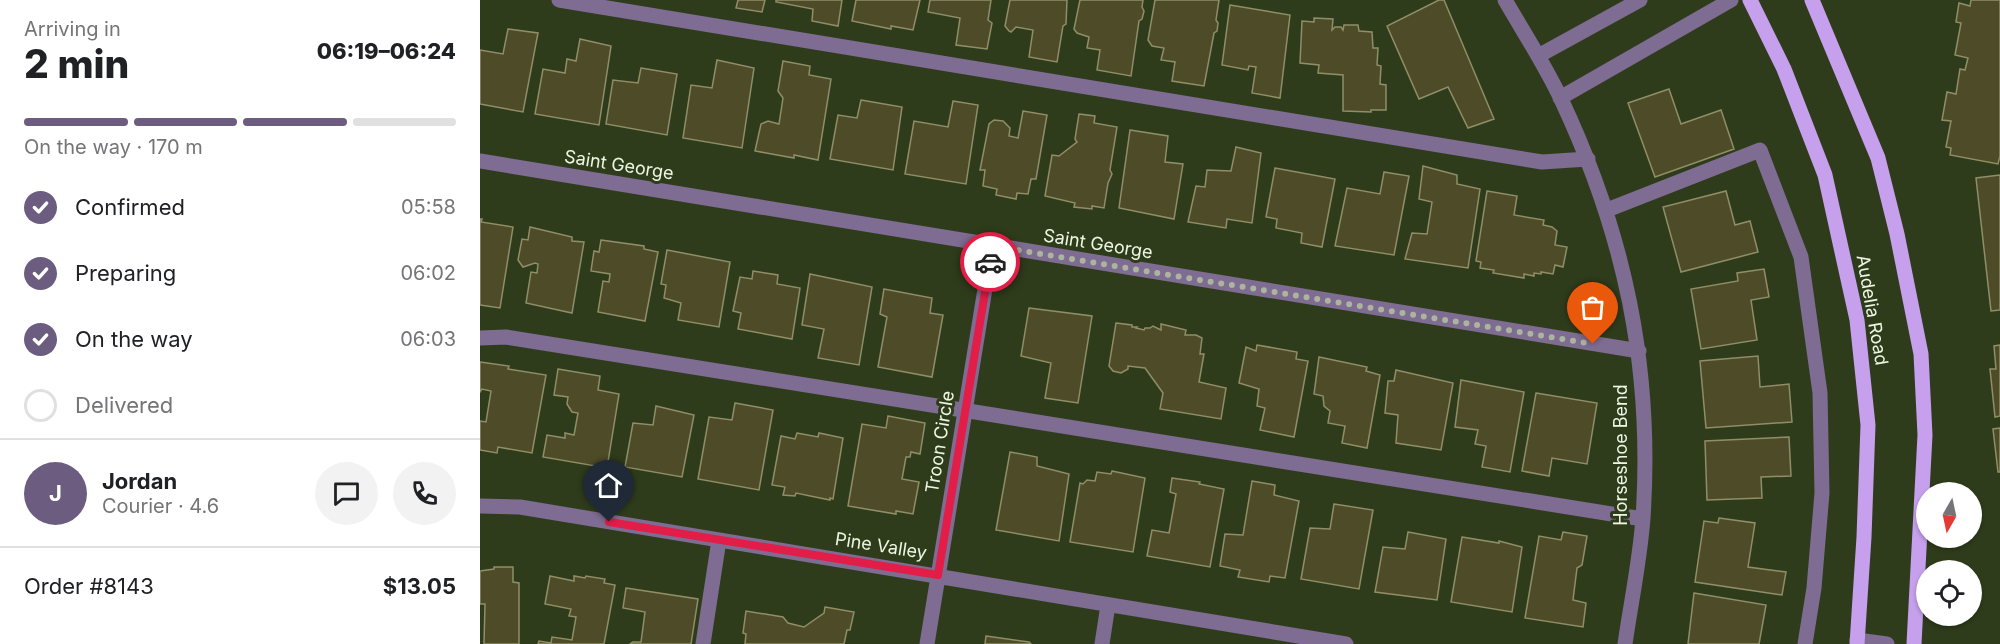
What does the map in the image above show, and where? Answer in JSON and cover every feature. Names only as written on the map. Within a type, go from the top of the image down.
[{"type":"main road","name":"Audelia Road","points":[[1750,0],[1784,69],[1825,175],[1857,320],[1868,425],[1857,642]]},
{"type":"main road","points":[[1812,0],[1878,158],[1897,234],[1921,354],[1925,435],[1914,644]]},
{"type":"street","points":[[559,0],[1542,162],[1588,159]]},
{"type":"street","name":"Horseshoe Bend","points":[[1505,0],[1560,98],[1588,159],[1607,210],[1626,280],[1639,351],[1645,421],[1643,519],[1625,644]]},
{"type":"street","points":[[1538,56],[1640,0]]},
{"type":"street","points":[[1560,98],[1731,0]]},
{"type":"street","points":[[1607,210],[1760,150],[1801,257],[1820,393],[1822,493],[1814,588],[1805,644]]},
{"type":"street","name":"Saint George","points":[[480,161],[1639,351]]},
{"type":"street","name":"Troon Circle","points":[[927,644],[992,246]]},
{"type":"street","points":[[480,338],[506,337],[1643,519]]},
{"type":"street","name":"Pine Valley","points":[[480,506],[520,507],[938,575],[1277,638],[1346,644]]},
{"type":"street","points":[[703,644],[719,540]]},
{"type":"street","points":[[1102,644],[1108,605]]},
{"type":"street","points":[[1857,642],[1887,644]]},
{"type":"building","points":[[738,0],[765,0],[762,12],[736,8]]},
{"type":"building","points":[[776,0],[842,0],[838,26],[812,21],[813,9],[776,2]]},
{"type":"building","points":[[856,0],[920,0],[913,30],[891,26],[891,29],[852,21]]},
{"type":"building","points":[[930,0],[991,0],[988,20],[992,23],[987,49],[956,45],[960,18],[928,12]]},
{"type":"building","points":[[1010,0],[1067,0],[1066,24],[1063,26],[1057,62],[1029,57],[1033,30],[1016,27],[1011,32],[1005,26]]},
{"type":"building","points":[[1080,0],[1143,0],[1144,11],[1139,21],[1131,76],[1097,70],[1100,50],[1087,48],[1089,37],[1077,33],[1074,29]]},
{"type":"building","points":[[1155,0],[1219,0],[1217,31],[1214,33],[1204,86],[1172,81],[1175,62],[1161,60],[1164,48],[1152,46],[1148,40]]},
{"type":"building","points":[[1439,0],[1444,0],[1494,119],[1468,128],[1448,87],[1419,99],[1387,26]]},
{"type":"building","points":[[1971,0],[2000,0],[2000,156],[1998,164],[1950,155],[1951,148],[1946,147],[1951,121],[1942,120],[1947,92],[1956,94],[1960,69],[1965,70],[1968,58],[1955,55],[1961,23],[1956,22],[1959,3],[1970,6]]},
{"type":"building","points":[[1230,5],[1290,15],[1280,98],[1252,93],[1256,67],[1249,66],[1248,70],[1222,65]]},
{"type":"building","points":[[1314,18],[1333,19],[1332,30],[1335,27],[1341,27],[1343,30],[1344,25],[1358,25],[1359,31],[1372,32],[1373,48],[1378,48],[1377,65],[1381,66],[1380,84],[1386,85],[1386,110],[1343,111],[1343,75],[1318,73],[1319,65],[1300,63],[1302,21],[1314,22]]},
{"type":"building","points":[[508,29],[538,33],[523,112],[480,104],[480,50],[503,54]]},
{"type":"building","points":[[580,39],[611,46],[599,125],[535,114],[543,69],[565,73],[567,59],[576,61]]},
{"type":"building","points":[[717,60],[754,68],[742,148],[683,138],[691,85],[712,88]]},
{"type":"building","points":[[783,61],[810,66],[809,75],[831,79],[818,160],[755,151],[761,124],[768,121],[779,124],[783,98],[778,91]]},
{"type":"building","points":[[641,68],[677,74],[667,135],[606,124],[613,80],[638,83]]},
{"type":"building","points":[[1669,89],[1681,124],[1721,110],[1734,149],[1655,177],[1628,103]]},
{"type":"building","points":[[861,100],[902,107],[893,170],[830,159],[838,115],[857,118]]},
{"type":"building","points":[[953,101],[978,105],[966,184],[905,174],[914,121],[948,127]]},
{"type":"building","points":[[1023,111],[1047,115],[1036,179],[1031,179],[1028,194],[1017,193],[1016,199],[996,195],[997,189],[983,186],[985,170],[980,170],[989,124],[994,120],[1003,121],[1010,128],[1009,136],[1018,138]]},
{"type":"building","points":[[1079,114],[1095,116],[1094,123],[1117,127],[1110,170],[1112,174],[1108,183],[1104,208],[1074,207],[1075,203],[1045,196],[1052,155],[1059,156],[1077,142],[1075,139]]},
{"type":"building","points":[[1130,130],[1168,136],[1165,162],[1183,164],[1174,219],[1119,208]]},
{"type":"building","points":[[1236,147],[1261,153],[1252,223],[1227,219],[1226,228],[1188,222],[1196,186],[1205,187],[1207,170],[1231,171]]},
{"type":"building","points":[[1423,166],[1457,175],[1457,184],[1480,189],[1468,268],[1405,259],[1412,233],[1427,234],[1432,202],[1419,199]]},
{"type":"building","points":[[1275,168],[1335,179],[1322,247],[1301,243],[1302,233],[1276,228],[1277,219],[1266,217]]},
{"type":"building","points":[[1384,172],[1409,176],[1394,255],[1335,246],[1347,188],[1380,194]]},
{"type":"building","points":[[2000,175],[2000,310],[1991,311],[1976,178]]},
{"type":"building","points":[[1487,191],[1517,196],[1514,215],[1544,220],[1543,225],[1557,231],[1555,245],[1567,247],[1563,267],[1555,265],[1553,274],[1541,272],[1541,274],[1534,273],[1534,276],[1524,274],[1524,278],[1493,273],[1494,270],[1480,268],[1481,262],[1476,261]]},
{"type":"building","points":[[1726,191],[1735,225],[1750,221],[1758,252],[1681,272],[1663,207]]},
{"type":"building","points":[[480,219],[482,219],[481,222],[513,227],[500,308],[480,305]]},
{"type":"building","points":[[530,227],[572,237],[572,241],[584,242],[572,313],[526,303],[531,272],[537,273],[538,264],[523,267],[518,260],[522,239],[528,240]]},
{"type":"building","points":[[601,240],[644,246],[644,249],[658,252],[645,321],[598,312],[603,281],[609,282],[610,274],[591,271],[594,251],[599,252]]},
{"type":"building","points":[[667,250],[730,262],[719,327],[678,320],[681,303],[664,298],[666,285],[661,284]]},
{"type":"building","points":[[1764,269],[1769,297],[1751,300],[1757,340],[1701,349],[1691,289],[1738,281],[1737,273]]},
{"type":"building","points":[[753,271],[778,275],[777,284],[800,288],[792,339],[738,329],[741,313],[733,311],[740,277],[752,279]]},
{"type":"building","points":[[810,274],[872,287],[859,365],[818,358],[824,329],[802,325]]},
{"type":"building","points":[[884,289],[932,298],[930,313],[943,315],[932,377],[878,367],[887,317],[880,314]]},
{"type":"building","points":[[1029,308],[1092,316],[1078,403],[1045,398],[1051,363],[1021,356]]},
{"type":"building","points":[[1116,323],[1132,325],[1132,327],[1144,330],[1153,326],[1161,330],[1161,324],[1186,330],[1185,335],[1196,335],[1202,338],[1200,354],[1204,354],[1199,382],[1226,388],[1221,419],[1160,409],[1163,393],[1145,368],[1128,366],[1128,369],[1121,373],[1113,371],[1109,366]]},
{"type":"building","points":[[1257,345],[1297,352],[1296,359],[1308,361],[1294,437],[1260,430],[1265,408],[1257,406],[1259,389],[1239,383],[1246,347],[1256,351]]},
{"type":"building","points":[[2000,345],[2000,416],[1995,417],[1990,369],[1996,369],[1994,346]]},
{"type":"building","points":[[1758,356],[1760,387],[1789,384],[1792,422],[1706,428],[1700,361]]},
{"type":"building","points":[[1319,357],[1367,367],[1366,371],[1380,375],[1367,448],[1342,443],[1345,426],[1328,423],[1330,411],[1324,406],[1323,396],[1314,394]]},
{"type":"building","points":[[480,362],[546,375],[532,453],[498,447],[497,453],[480,450],[480,421],[486,422],[491,391],[482,389],[480,392]]},
{"type":"building","points":[[558,369],[600,376],[598,390],[619,394],[607,468],[543,457],[547,435],[565,438],[565,433],[574,435],[578,413],[572,412],[567,404],[568,397],[554,395]]},
{"type":"building","points":[[1396,370],[1453,383],[1441,450],[1396,443],[1398,415],[1385,413],[1388,381],[1394,381]]},
{"type":"building","points":[[1461,380],[1524,392],[1510,472],[1482,467],[1486,446],[1475,444],[1478,430],[1455,427]]},
{"type":"building","points":[[1536,393],[1597,403],[1587,464],[1552,458],[1549,476],[1522,471]]},
{"type":"building","points":[[735,403],[773,410],[759,490],[698,479],[709,417],[732,420]]},
{"type":"building","points":[[656,406],[694,415],[682,477],[625,467],[633,423],[653,425]]},
{"type":"building","points":[[888,416],[925,423],[920,454],[911,452],[910,457],[906,457],[902,479],[919,482],[913,514],[896,511],[896,514],[848,506],[862,424],[886,428]]},
{"type":"building","points":[[2000,428],[2000,472],[1998,472],[1993,429]]},
{"type":"building","points":[[797,433],[818,437],[819,433],[843,438],[833,499],[796,493],[795,496],[783,495],[785,487],[772,485],[781,436],[795,439]]},
{"type":"building","points":[[1789,437],[1791,476],[1761,477],[1762,498],[1707,500],[1705,441]]},
{"type":"building","points":[[1010,452],[1037,457],[1037,466],[1069,474],[1059,541],[996,530]]},
{"type":"building","points":[[1112,471],[1145,478],[1133,552],[1070,542],[1080,483],[1083,484],[1087,480],[1095,481],[1097,472],[1111,474]]},
{"type":"building","points":[[1172,478],[1200,482],[1199,484],[1224,489],[1210,567],[1147,556],[1152,530],[1169,533],[1176,494],[1170,492]]},
{"type":"building","points":[[1252,481],[1275,485],[1274,495],[1299,501],[1285,578],[1270,576],[1269,582],[1238,577],[1240,570],[1220,566],[1225,534],[1243,535]]},
{"type":"building","points":[[1334,504],[1373,510],[1359,589],[1301,579],[1310,528],[1330,529]]},
{"type":"building","points":[[1719,518],[1755,523],[1748,567],[1786,572],[1782,595],[1695,582],[1704,521],[1718,523]]},
{"type":"building","points":[[1408,532],[1446,539],[1437,600],[1375,592],[1383,547],[1405,549]]},
{"type":"building","points":[[1563,532],[1587,536],[1582,565],[1577,568],[1573,600],[1586,603],[1583,627],[1525,618],[1539,536],[1561,540]]},
{"type":"building","points":[[1462,537],[1499,543],[1499,541],[1522,547],[1512,612],[1451,602]]},
{"type":"building","points":[[494,567],[513,567],[513,582],[519,583],[519,644],[484,644],[485,604],[480,604],[480,571],[494,569]]},
{"type":"building","points":[[550,576],[574,581],[574,576],[585,578],[586,576],[605,579],[604,583],[615,585],[604,644],[538,644],[539,641],[551,643],[552,637],[572,640],[576,617],[569,616],[571,609],[545,604]]},
{"type":"building","points":[[626,588],[698,599],[691,644],[630,644],[641,642],[645,612],[623,608]]},
{"type":"building","points":[[1694,593],[1766,605],[1759,644],[1688,644]]},
{"type":"building","points":[[825,607],[854,612],[844,644],[745,644],[746,634],[743,633],[746,611],[783,617],[788,623],[804,627],[824,613]]},
{"type":"building","points":[[986,636],[1029,642],[1031,644],[985,644]]},
{"type":"way so far","points":[[990,262],[992,246],[1593,344]]},
{"type":"route","points":[[609,522],[938,575],[990,262]]}]
